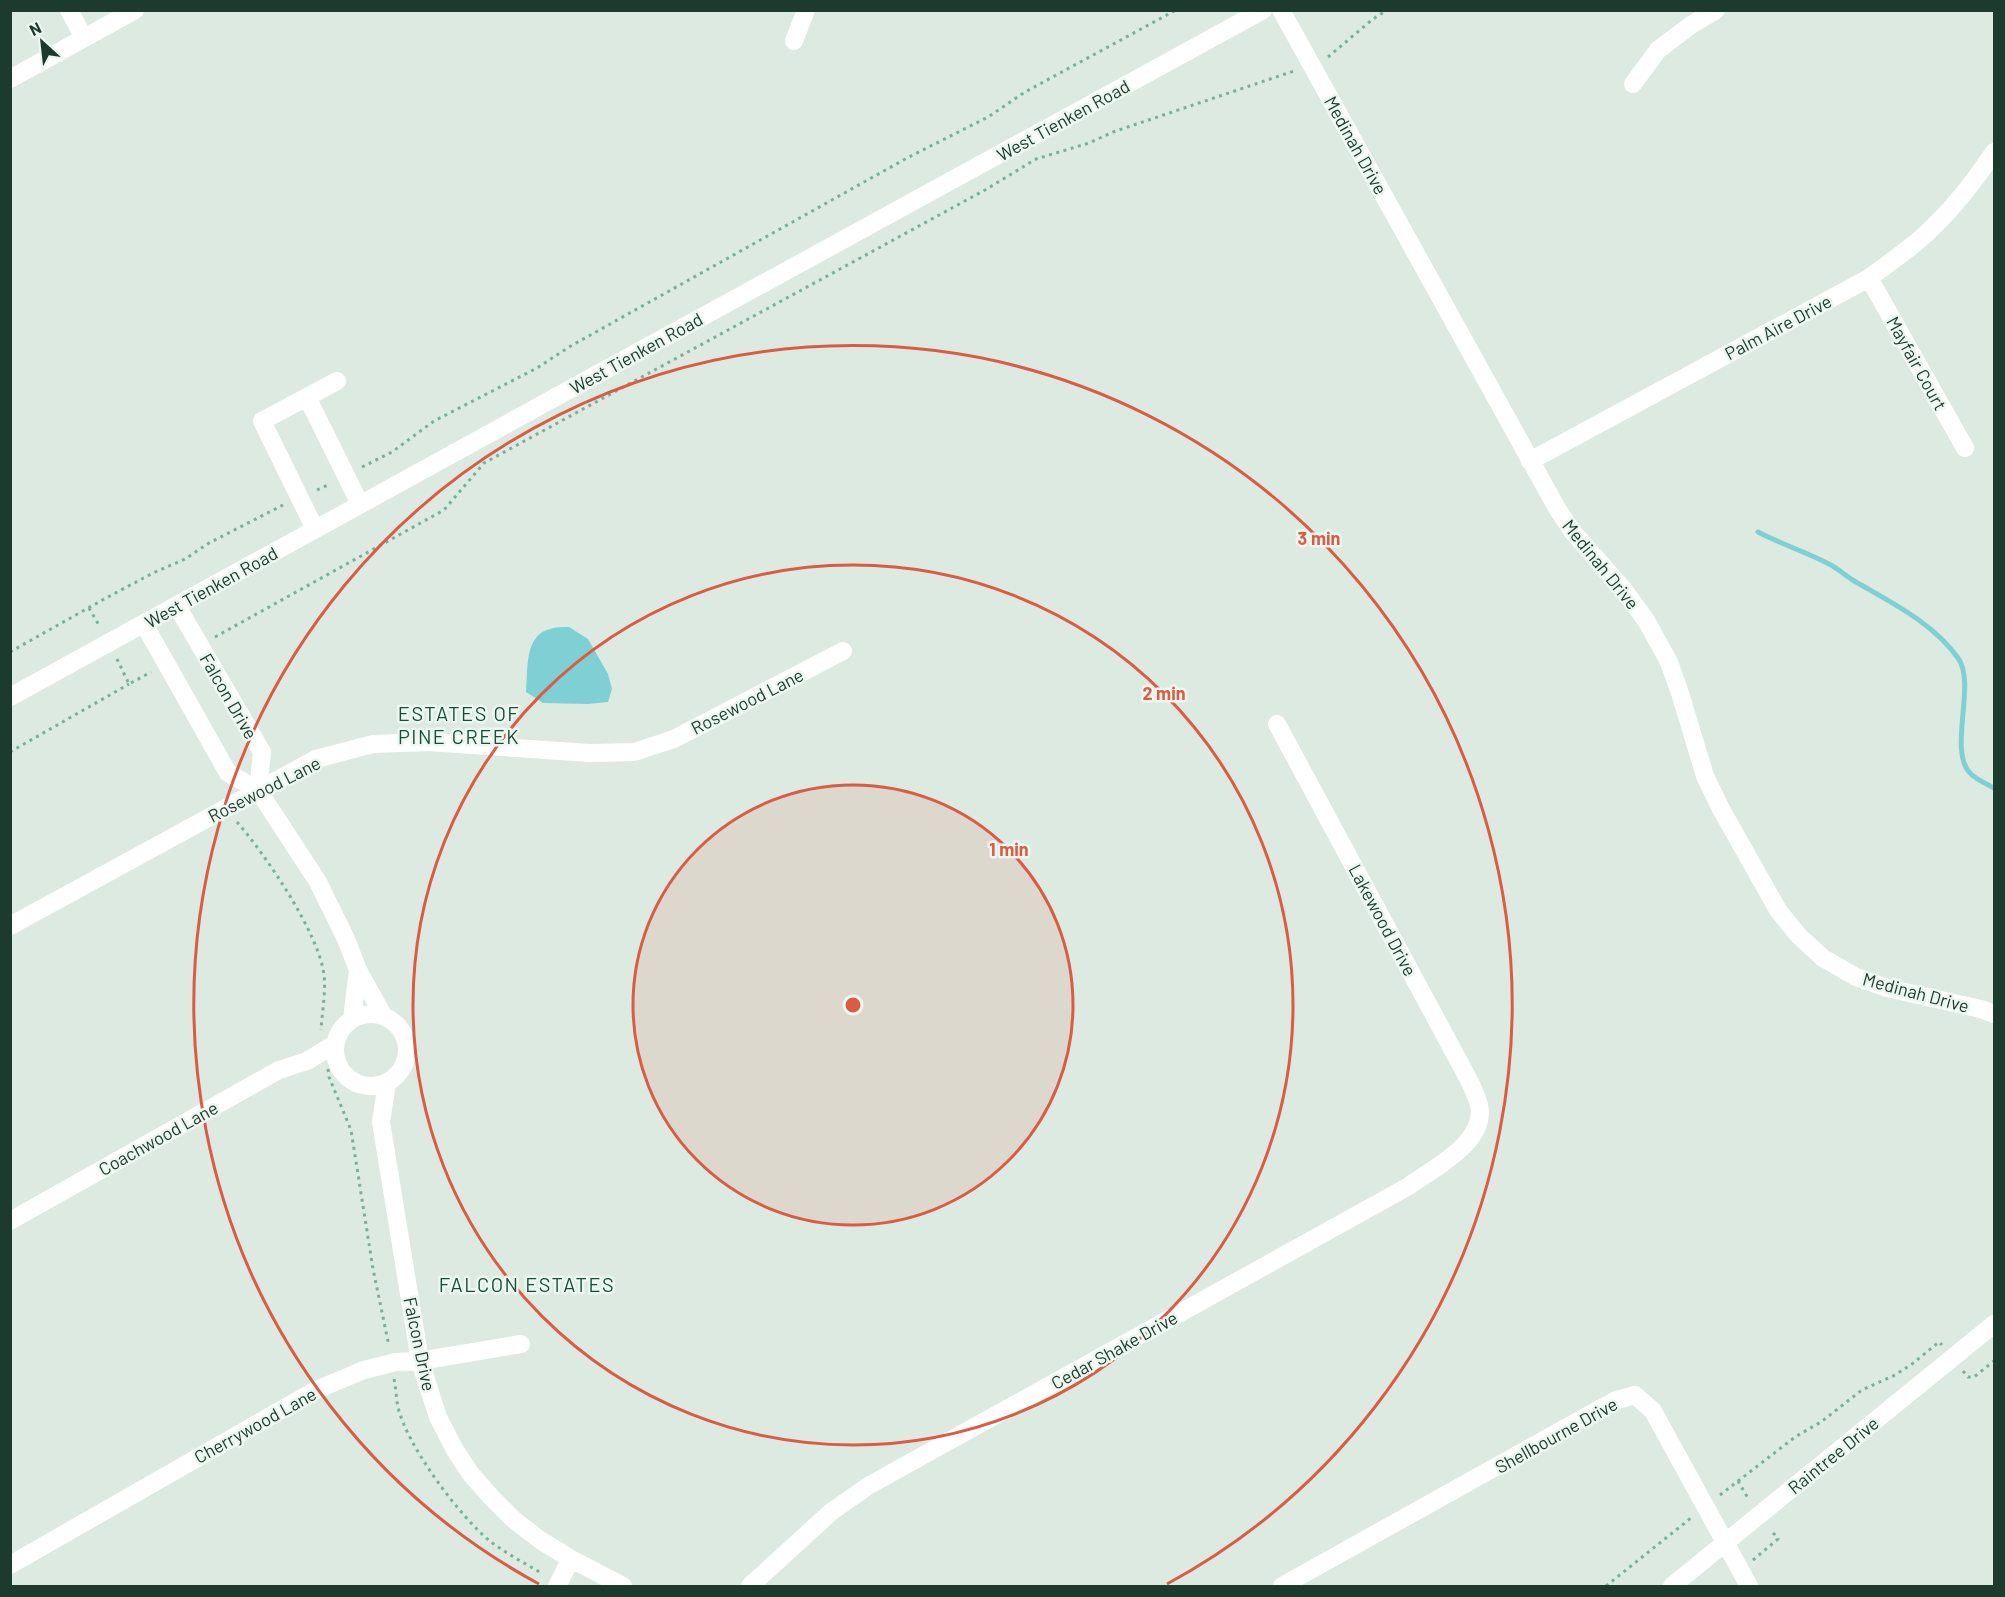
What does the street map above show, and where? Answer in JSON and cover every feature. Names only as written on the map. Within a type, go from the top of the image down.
[{"type":"street","points":[[69,10],[84,38]]},
{"type":"street","points":[[10,79],[135,10]]},
{"type":"street","points":[[794,41],[806,10]]},
{"type":"street","name":"West Tienken Road","points":[[10,697],[1263,10]]},
{"type":"street","name":"Medinah Drive","points":[[1281,10],[1558,510],[1573,532],[1624,590],[1647,622],[1669,662],[1705,776],[1778,910],[1798,935],[1823,958],[1856,977],[1887,988],[1995,1014]]},
{"type":"street","points":[[1633,84],[1658,50],[1690,25],[1716,10]]},
{"type":"street","name":"Palm Aire Drive","points":[[1530,461],[1869,278],[1918,240],[1952,207],[1973,184],[1995,152]]},
{"type":"street","name":"Mayfair Court","points":[[1869,278],[1965,448]]},
{"type":"street","points":[[315,529],[262,421],[337,381]]},
{"type":"street","points":[[307,397],[360,504]]},
{"type":"street","name":"Falcon Drive","points":[[177,606],[261,752],[258,790]]},
{"type":"street","points":[[144,624],[159,668],[228,773],[258,790],[318,882],[346,939],[358,970],[383,1015]]},
{"type":"street","name":"Rosewood Lane","points":[[10,926],[316,759],[373,744],[428,742],[589,753],[634,752],[674,739],[843,651]]},
{"type":"street","name":"Lakewood Drive","points":[[1277,724],[1470,1083],[1479,1106],[1478,1119]]},
{"type":"street","points":[[352,1019],[358,970]]},
{"type":"street","points":[[372,1013],[383,1015],[394,1021],[402,1030],[407,1041],[408,1054],[405,1066],[387,1083],[361,1085],[352,1081],[340,1068],[328,1040],[338,1034],[352,1019],[372,1013]]},
{"type":"street","name":"Coachwood Lane","points":[[10,1221],[279,1070],[307,1061],[328,1040]]},
{"type":"street","points":[[307,1061],[340,1068]]},
{"type":"street","name":"Falcon Drive","points":[[387,1083],[381,1122],[420,1361],[438,1417],[470,1473],[513,1519],[540,1540],[623,1587]]},
{"type":"street","name":"Falcon Drive","points":[[361,1085],[381,1122]]},
{"type":"street","name":"Cedar Shake Drive","points":[[750,1587],[831,1512],[868,1486],[1409,1186],[1463,1147],[1477,1130],[1478,1119]]},
{"type":"street","name":"Raintree Drive","points":[[1672,1587],[1952,1358],[1992,1332]]},
{"type":"street","name":"Cherrywood Lane","points":[[10,1564],[316,1390],[364,1370],[396,1362],[420,1361],[521,1344]]},
{"type":"street","name":"Shellbourne Drive","points":[[1282,1587],[1614,1401],[1635,1395],[1653,1411],[1749,1587]]},
{"type":"street","points":[[557,1587],[571,1559]]},
{"type":"path","points":[[10,652],[153,573],[185,559],[209,543],[265,513],[392,452],[434,422],[537,368],[569,347],[907,158],[988,117],[1025,92],[1176,10]]},
{"type":"path","points":[[200,646],[444,510],[484,463],[976,195],[1036,159],[1330,56],[1373,19],[1388,10]]},
{"type":"path","points":[[109,643],[129,684]]},
{"type":"path","points":[[156,680],[159,668]]},
{"type":"path","points":[[10,752],[159,668]]},
{"type":"path","points":[[228,807],[276,875],[313,939],[322,960],[328,1040]]},
{"type":"path","points":[[1606,1587],[1795,1437],[1821,1422],[1862,1390],[1895,1375],[1912,1364],[1939,1342],[1968,1377],[1974,1377],[1995,1361]]},
{"type":"water","points":[[569,627],[588,639],[608,674],[612,689],[608,702],[543,703],[526,692],[529,655],[536,638],[550,629]]},
{"type":"waterway","points":[[1758,532],[1833,566],[1898,606],[1937,634],[1958,658],[1963,670],[1965,684],[1961,734],[1964,764],[1973,776],[1994,788]]},
{"type":"district","name":"ESTATES OF PINE CREEK","points":[[459,724]]},
{"type":"district","name":"FALCON ESTATES","points":[[527,1284]]}]
